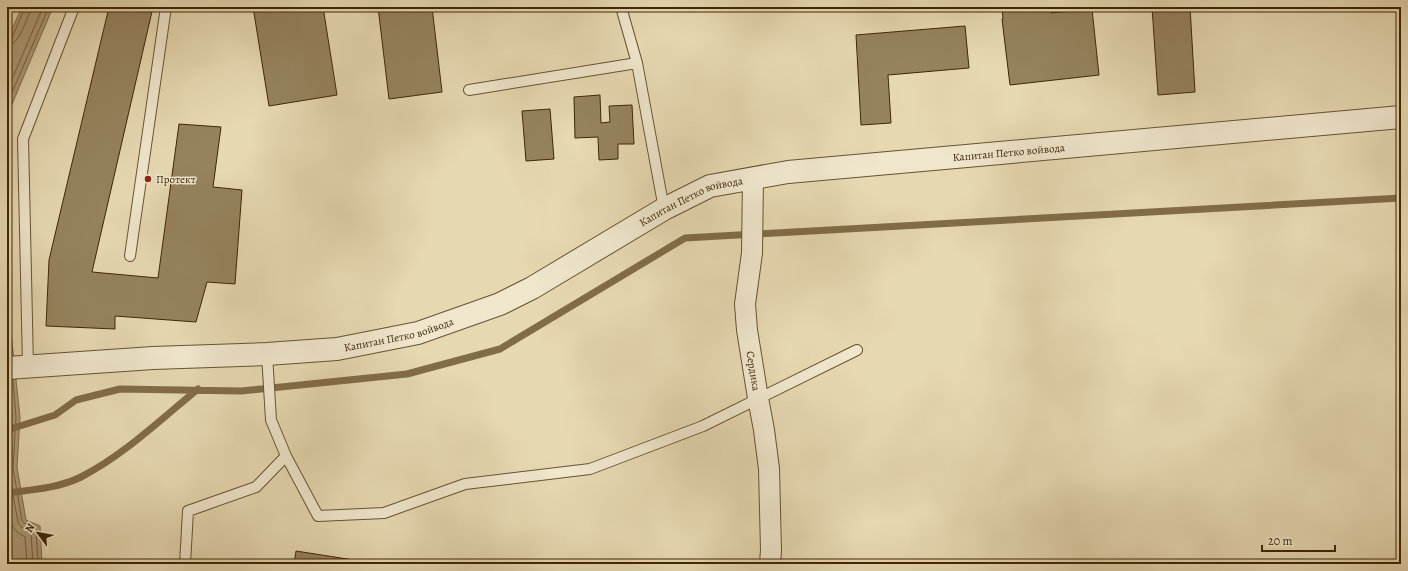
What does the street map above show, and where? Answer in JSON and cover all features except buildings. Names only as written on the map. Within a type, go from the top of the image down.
[{"type":"street","name":"Капитан Петко войвода","points":[[17,367],[153,358],[267,354],[337,349],[418,333],[500,304],[532,288],[664,208],[710,186],[753,178],[788,172],[1401,117]]},
{"type":"street","name":"Сердика","points":[[753,178],[752,253],[745,304],[747,330],[769,469],[770,564]]},
{"type":"lane","points":[[17,367],[23,139],[74,7]]},
{"type":"lane","points":[[130,256],[166,7]]},
{"type":"lane","points":[[621,7],[637,63],[664,208]]},
{"type":"lane","points":[[469,90],[637,63]]},
{"type":"lane","points":[[267,354],[271,420],[286,456],[318,516],[384,513],[465,484],[590,469],[703,426],[856,350]]},
{"type":"lane","points":[[185,564],[188,511],[256,487],[286,456]]},
{"type":"water","points":[[22,7],[53,7],[7,116],[7,40]]},
{"type":"water","points":[[7,295],[20,417],[17,467],[26,520],[40,526],[42,564],[7,564]]},
{"type":"waterway","points":[[7,430],[55,415],[76,400],[120,389],[241,391],[407,374],[500,349],[685,238],[1401,198]]},
{"type":"waterway","points":[[7,493],[36,490],[55,486],[81,477],[127,448],[198,389]]},
{"type":"place","name":"Протект","points":[[148,179]]}]
